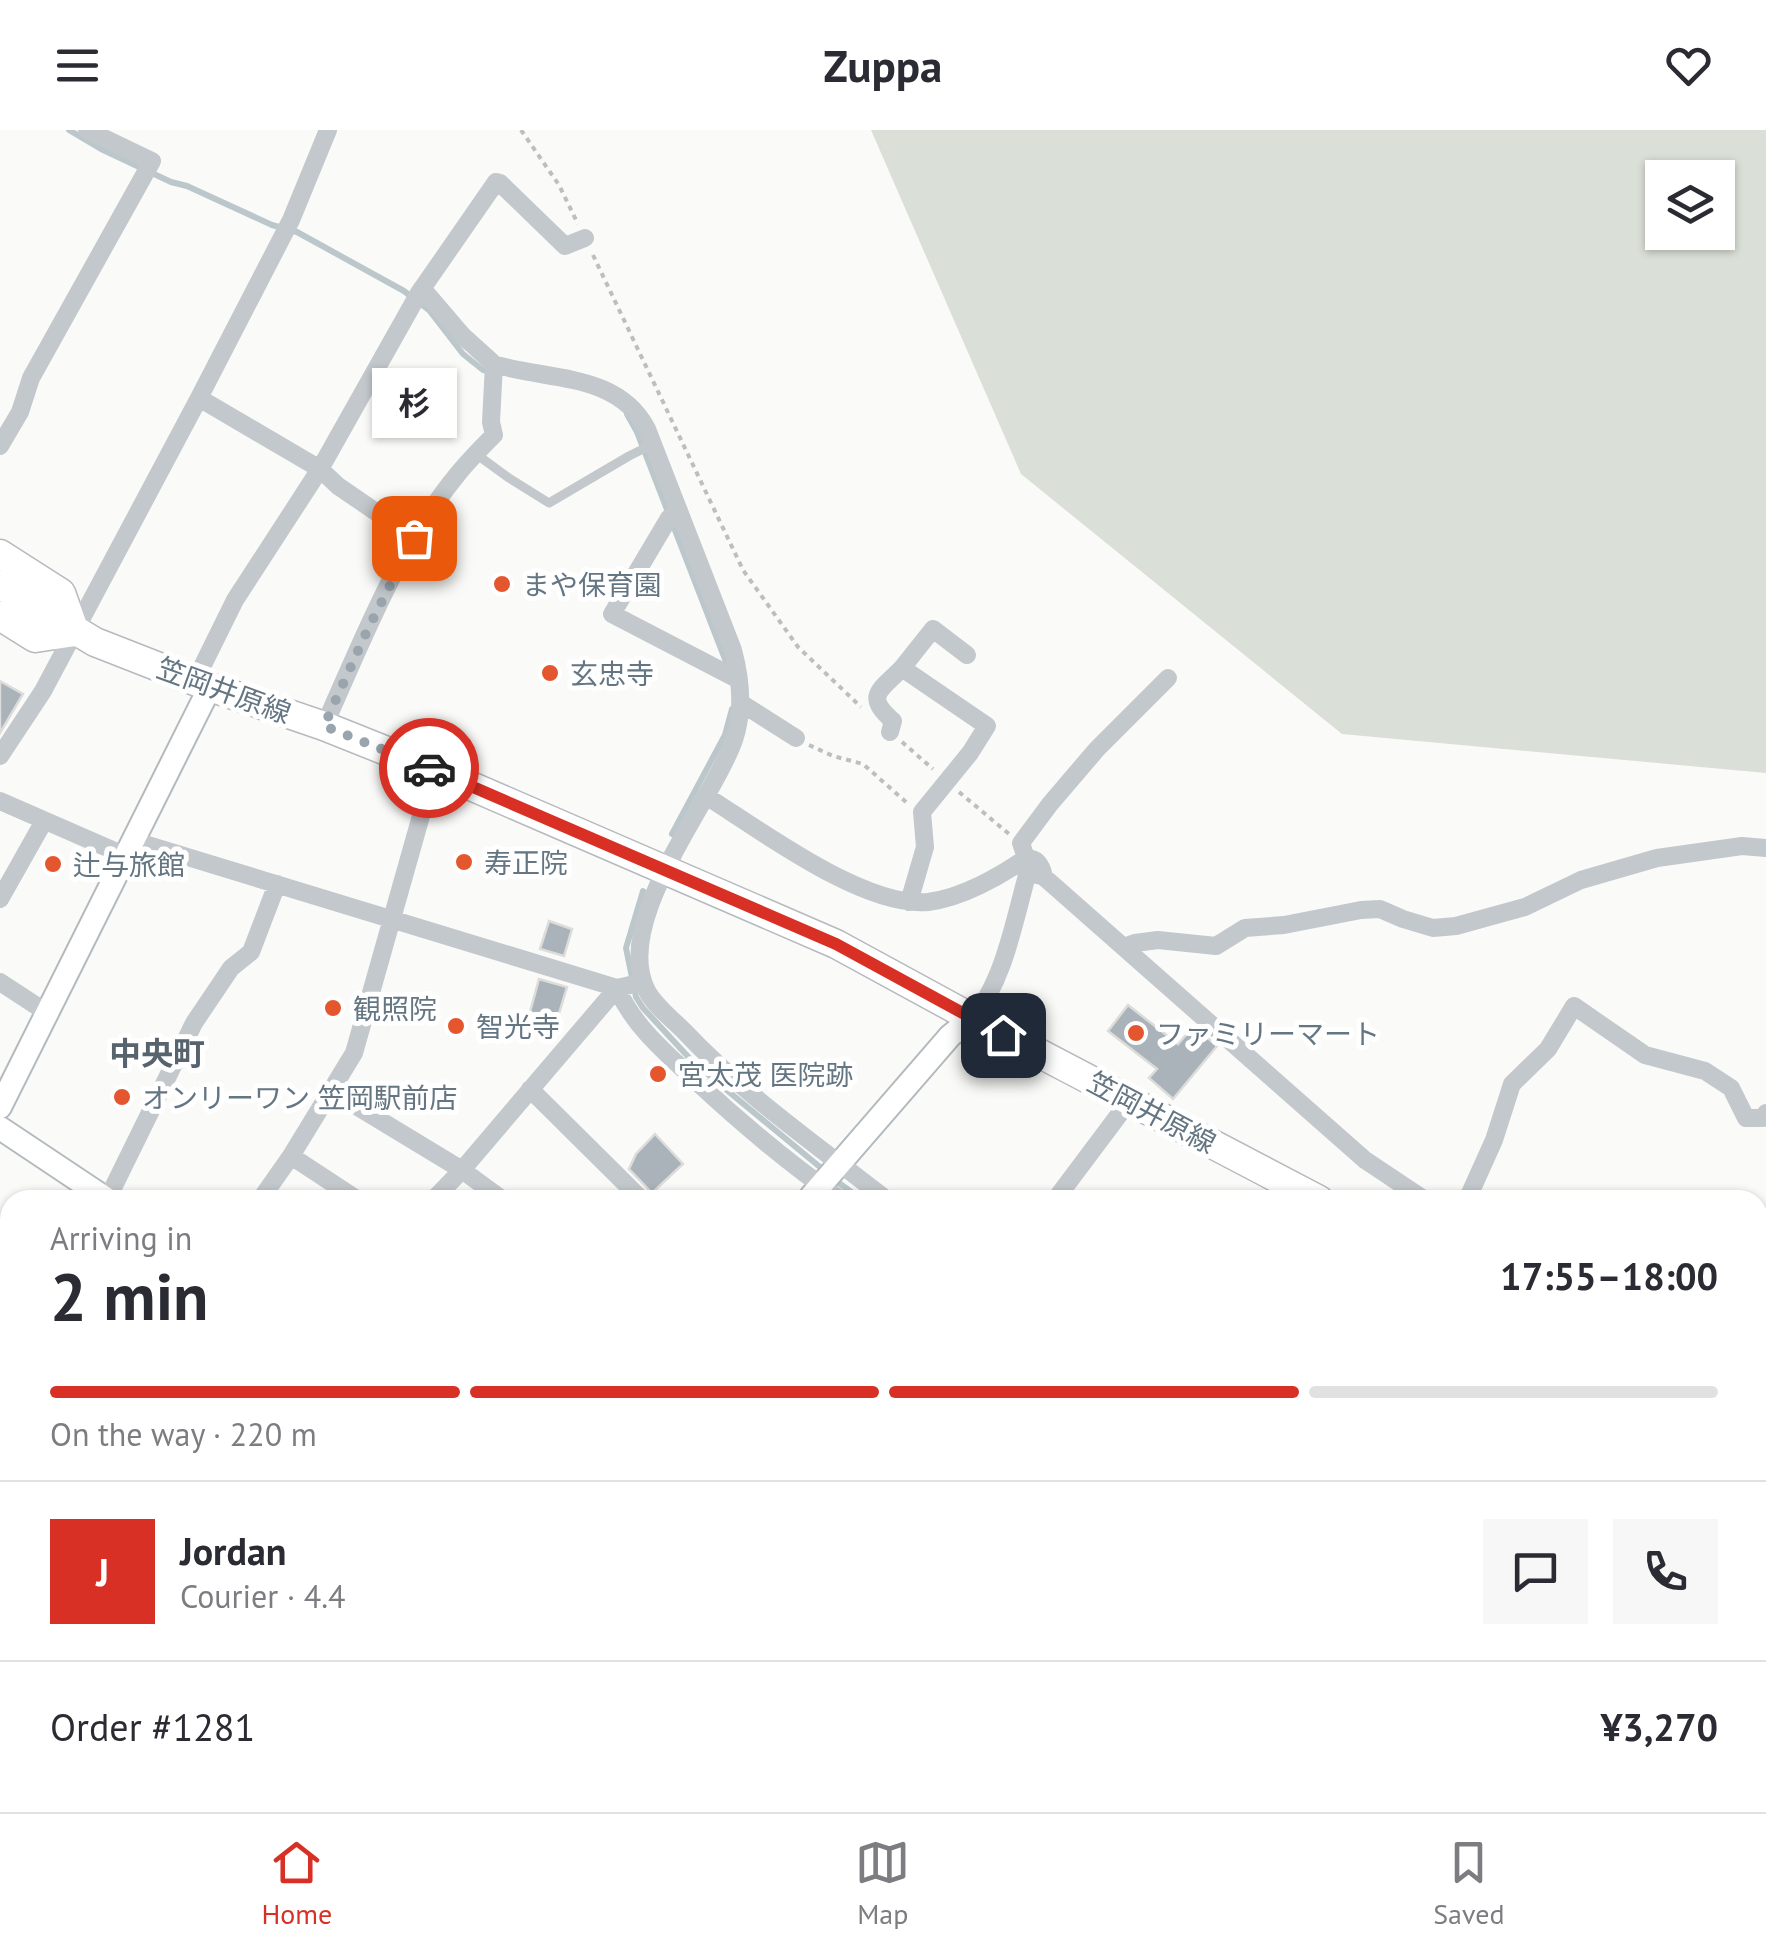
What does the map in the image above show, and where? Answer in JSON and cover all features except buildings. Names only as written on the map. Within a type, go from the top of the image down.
[{"type":"main road","points":[[0,554],[62,592],[76,632],[35,638],[0,616]]},
{"type":"main road","name":"笠岡井原線","points":[[0,585],[95,642],[434,770],[836,944],[1300,1190]]},
{"type":"street","points":[[0,446],[20,412],[30,378],[152,161],[88,130]]},
{"type":"street","points":[[0,756],[43,692],[199,398],[291,220],[328,130]]},
{"type":"street","points":[[0,1107],[131,849],[235,600],[320,469],[417,296],[496,182],[565,246],[585,238]]},
{"type":"street","points":[[417,296],[463,336],[494,370],[603,388],[641,417],[648,447],[674,514],[733,650],[729,675],[741,703],[735,737],[664,870],[648,910],[640,960],[625,1007],[687,1054],[826,1179],[858,1190]]},
{"type":"street","points":[[324,726],[414,538],[456,476],[494,435],[494,370]]},
{"type":"street","points":[[199,398],[320,469],[338,486],[414,538]]},
{"type":"street","points":[[674,514],[612,614],[729,675]]},
{"type":"street","points":[[890,732],[892,721],[878,708],[878,692],[933,629],[967,655]]},
{"type":"street","points":[[902,668],[987,726],[922,812],[925,848],[909,902]]},
{"type":"street","points":[[1168,678],[1098,749],[1021,843],[1029,867],[1365,1160],[1409,1190]]},
{"type":"street","points":[[741,703],[796,738]]},
{"type":"street","points":[[267,1190],[354,1053],[434,770]]},
{"type":"street","points":[[706,796],[790,850],[882,897],[909,902],[943,899],[1029,867]]},
{"type":"street","points":[[0,801],[44,822],[131,849],[277,884],[631,985],[650,996],[687,1054],[826,1179]]},
{"type":"street","points":[[0,898],[44,822]]},
{"type":"street","points":[[1124,948],[1158,940],[1216,946],[1245,928],[1284,925],[1361,910],[1380,909],[1433,928],[1456,926],[1525,908],[1580,880],[1657,858],[1742,846],[1766,848]]},
{"type":"street","points":[[826,1179],[950,1036],[981,1008],[1001,964],[1029,867]]},
{"type":"street","points":[[113,1190],[194,1022],[231,968],[251,952],[277,884]]},
{"type":"street","points":[[0,982],[48,1014]]},
{"type":"street","points":[[443,1190],[530,1089],[631,985]]},
{"type":"street","points":[[1471,1190],[1494,1140],[1512,1084],[1548,1048],[1574,1006],[1645,1055],[1705,1072],[1731,1088],[1746,1118],[1763,1118],[1766,1114]]},
{"type":"street","points":[[530,1089],[632,1190]]},
{"type":"street","points":[[330,1090],[489,1190]]},
{"type":"street","points":[[1063,1190],[1130,1100]]},
{"type":"street","points":[[0,1128],[93,1190]]},
{"type":"street","points":[[290,1156],[343,1190]]},
{"type":"lane","points":[[476,454],[549,503],[648,447]]},
{"type":"path","points":[[796,738],[832,756],[863,764],[922,812]]},
{"type":"shaded area","points":[[871,130],[1766,130],[1766,773],[1342,734],[1021,474]]},
{"type":"waterway","points":[[69,130],[171,182],[297,232],[404,291],[429,310],[463,354],[489,371]]},
{"type":"waterway","points":[[627,414],[728,667]]},
{"type":"waterway","points":[[672,834],[725,735],[732,709]]},
{"type":"waterway","points":[[643,891],[626,948],[636,997],[643,1008],[694,1063],[826,1172]]},
{"type":"waterway","points":[[835,1180],[848,1190]]},
{"type":"way so far","points":[[414,538],[324,726],[429,768]]},
{"type":"place","name":"杉","points":[[414,538]]},
{"type":"place","name":"まや保育園","points":[[502,584]]},
{"type":"place","name":"玄忠寺","points":[[550,673]]},
{"type":"place","name":"寿正院","points":[[464,862]]},
{"type":"place","name":"辻与旅館","points":[[53,864]]},
{"type":"place","name":"観照院","points":[[333,1008]]},
{"type":"place","name":"智光寺","points":[[456,1026]]},
{"type":"place","name":"ファミリーマート","points":[[1136,1033]]},
{"type":"place","name":"宮太茂 医院跡","points":[[658,1074]]},
{"type":"place","name":"オンリーワン 笠岡駅前店","points":[[122,1097]]},
{"type":"district","name":"中央町","points":[[157,1053]]},
{"type":"route","points":[[429,768],[836,944],[1003,1035]]}]
